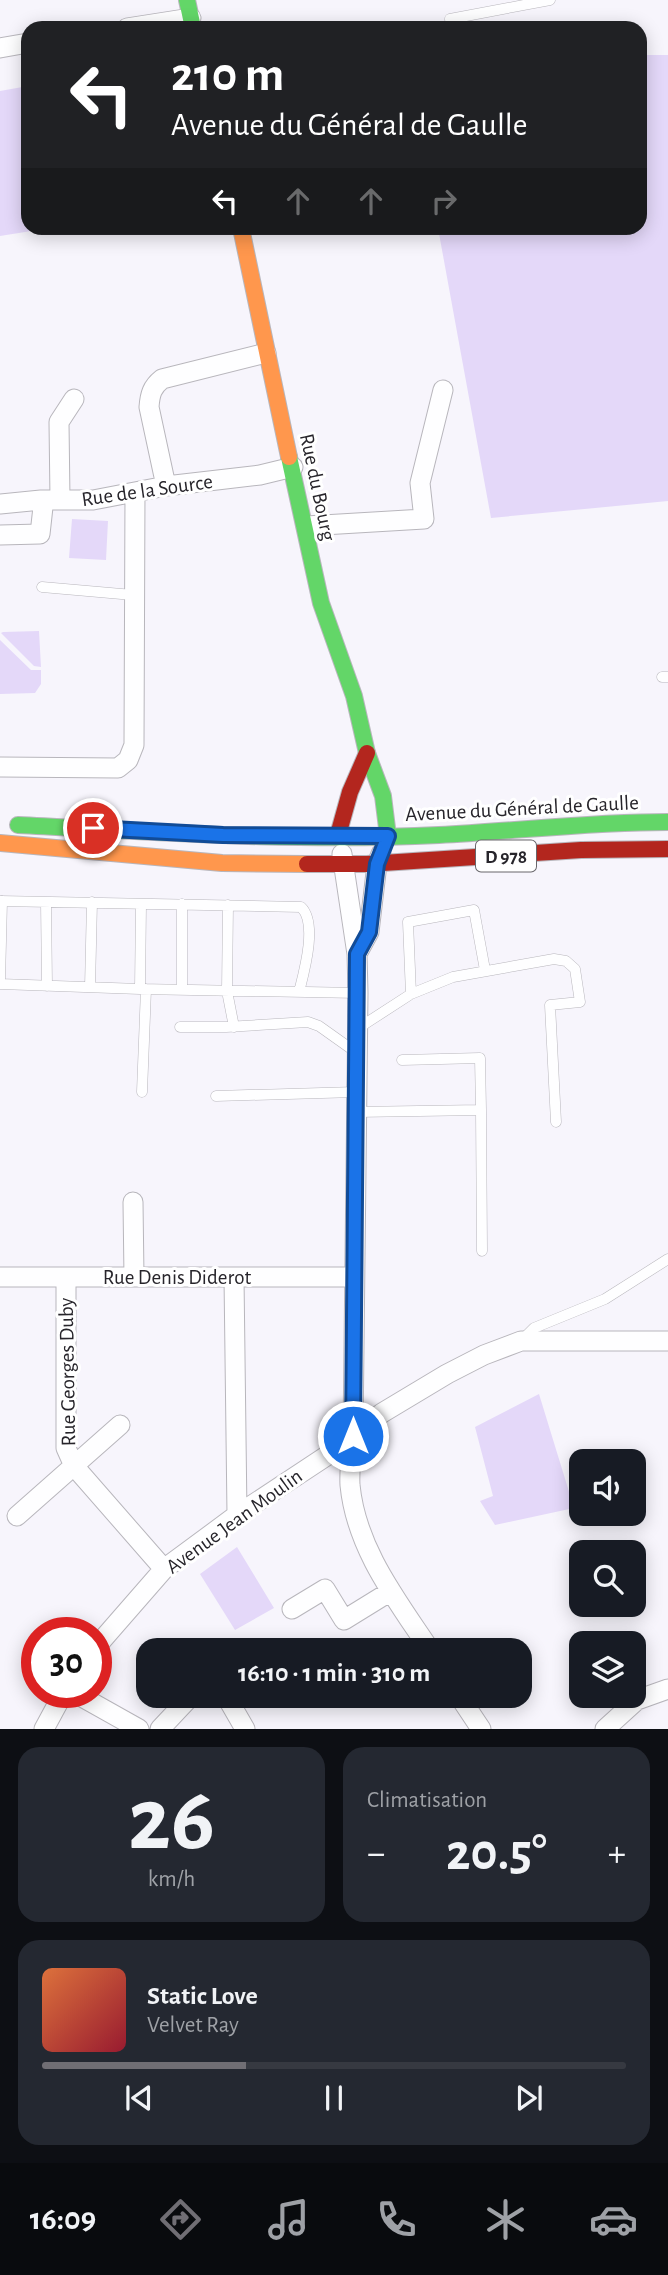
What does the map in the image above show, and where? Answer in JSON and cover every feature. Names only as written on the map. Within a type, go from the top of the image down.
[{"type":"main road","name":"Rue du Bourg","points":[[246,235],[266,353],[321,603],[354,696],[367,753],[383,796],[388,836]]},
{"type":"main road","points":[[338,835],[349,792],[367,753]]},
{"type":"main road","name":"Avenue du Général de Gaulle","points":[[0,824],[223,835],[388,836],[439,835],[536,825],[668,822]]},
{"type":"main road","name":"D 978","points":[[0,843],[222,863],[377,864],[581,850],[668,849]]},
{"type":"street","points":[[161,21],[190,15]]},
{"type":"street","points":[[0,48],[21,44]]},
{"type":"street","points":[[166,486],[149,407],[150,395],[155,386],[162,379],[266,353]]},
{"type":"street","points":[[306,526],[424,519],[421,483],[443,390]]},
{"type":"street","points":[[0,535],[40,534],[43,507],[50,500],[59,422],[74,400]]},
{"type":"street","name":"Rue de la Source","points":[[0,504],[93,500],[166,486],[260,475],[293,467]]},
{"type":"street","points":[[0,767],[118,768],[128,760],[134,746],[135,492]]},
{"type":"street","points":[[338,835],[345,864],[357,954],[358,993],[353,1436],[350,1483],[356,1519],[368,1550],[422,1638]]},
{"type":"street","points":[[357,954],[369,932],[377,864],[388,836]]},
{"type":"street","points":[[133,1202],[134,1277]]},
{"type":"street","name":"Rue Denis Diderot","points":[[0,1277],[353,1277]]},
{"type":"street","name":"Rue Georges Duby","points":[[66,1277],[66,1448],[74,1466],[164,1569]]},
{"type":"street","points":[[234,1277],[237,1515]]},
{"type":"street","points":[[522,1341],[668,1342]]},
{"type":"street","name":"Avenue Jean Moulin","points":[[112,1629],[164,1569],[237,1515],[337,1449],[382,1413],[447,1374],[484,1355],[522,1341]]},
{"type":"street","name":"Rue Georges Duby","points":[[18,1516],[121,1424]]},
{"type":"street","points":[[292,1609],[325,1589],[344,1620],[391,1591]]},
{"type":"street","points":[[605,1729],[637,1700],[668,1689]]},
{"type":"street","points":[[44,1729],[55,1708]]},
{"type":"street","points":[[102,1708],[139,1729]]},
{"type":"street","points":[[159,1729],[179,1708]]},
{"type":"street","points":[[233,1708],[245,1729]]},
{"type":"street","points":[[467,1708],[481,1729]]},
{"type":"lane","points":[[450,21],[551,0]]},
{"type":"lane","points":[[42,587],[134,595]]},
{"type":"lane","points":[[299,992],[308,950],[306,912],[301,907],[1,901],[0,982],[143,989],[227,991],[358,993]]},
{"type":"lane","points":[[46,902],[47,986]]},
{"type":"lane","points":[[90,987],[92,902]]},
{"type":"lane","points":[[141,904],[142,1092]]},
{"type":"lane","points":[[182,904],[182,990]]},
{"type":"lane","points":[[228,905],[227,991],[234,1027]]},
{"type":"lane","points":[[411,994],[408,922],[474,910],[485,970]]},
{"type":"lane","points":[[357,1028],[411,994],[453,977],[554,959],[566,961],[575,969],[580,1002],[550,1005],[556,1122]]},
{"type":"lane","points":[[180,1027],[234,1027],[308,1022],[319,1026],[357,1053]]},
{"type":"lane","points":[[402,1060],[480,1058],[482,1251]]},
{"type":"lane","points":[[216,1096],[356,1092]]},
{"type":"lane","points":[[356,1112],[481,1110]]},
{"type":"lane","points":[[522,1341],[534,1328],[605,1299],[668,1259]]},
{"type":"shaded area","points":[[647,55],[668,55],[668,501],[491,518],[439,235],[647,235]]},
{"type":"shaded area","points":[[21,87],[21,233],[0,236],[0,91]]},
{"type":"shaded area","points":[[72,519],[108,521],[106,560],[69,558]]},
{"type":"shaded area","points":[[39,631],[41,667],[34,666],[1,633],[3,632]]},
{"type":"shaded area","points":[[0,640],[31,670],[41,670],[41,684],[35,693],[0,694]]},
{"type":"shaded area","points":[[539,1394],[569,1492],[569,1509],[495,1525],[480,1501],[493,1496],[475,1427]]},
{"type":"shaded area","points":[[237,1547],[274,1608],[235,1630],[200,1574]]},
{"type":"traffic: fast","points":[[187,0],[192,21]]},
{"type":"traffic: fast","points":[[289,457],[321,603],[354,696],[367,753],[383,796],[388,836]]},
{"type":"traffic: fast","points":[[18,825],[229,835],[386,837],[668,822]]},
{"type":"traffic: slow","points":[[242,235],[289,457]]},
{"type":"traffic: slow","points":[[0,843],[222,863],[307,864]]},
{"type":"traffic: jam","points":[[338,835],[350,792],[367,753]]},
{"type":"traffic: jam","points":[[307,864],[367,864],[581,850],[668,849]]},
{"type":"route","points":[[93,828],[223,835],[388,836],[377,864],[369,932],[357,954],[353,1436]]}]
